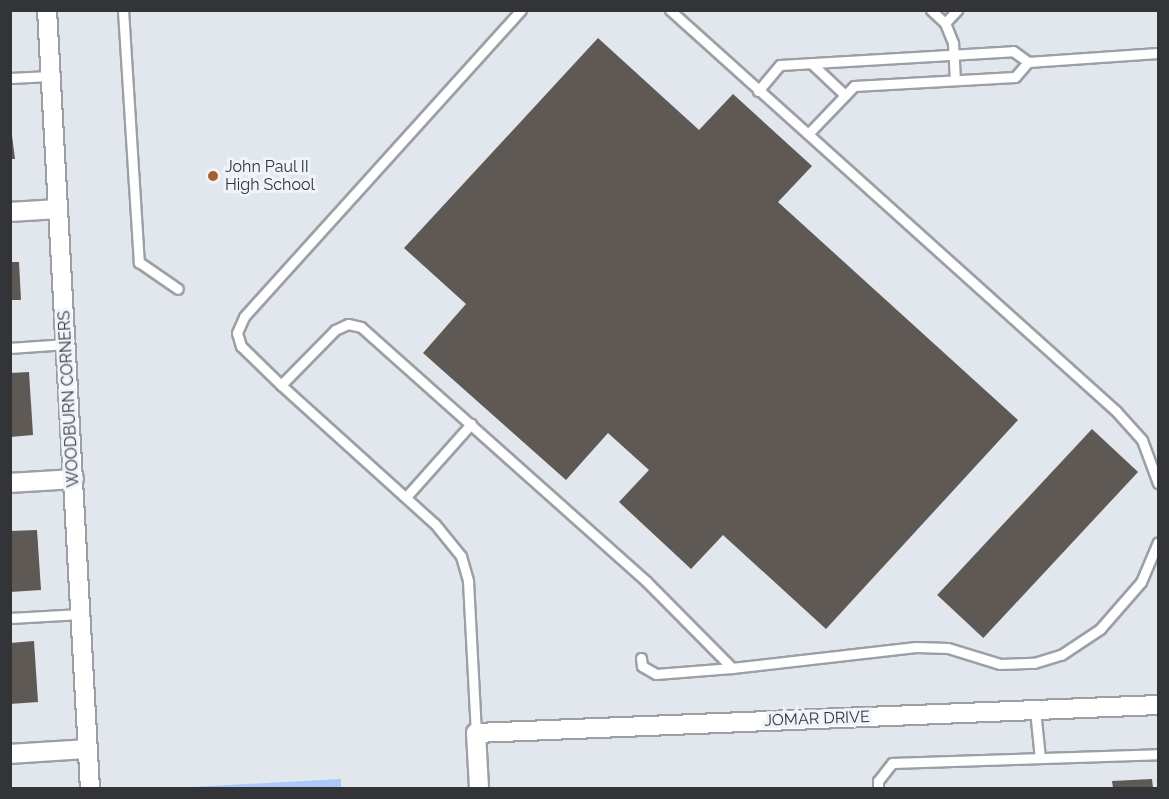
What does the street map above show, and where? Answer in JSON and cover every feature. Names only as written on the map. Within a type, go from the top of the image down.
[{"type":"street","name":"WOODBURN CORNERS","points":[[47,10],[90,789]]},
{"type":"street","points":[[10,212],[58,209]]},
{"type":"street","points":[[10,483],[74,479]]},
{"type":"street","name":"JOMAR DRIVE","points":[[476,733],[1158,705]]},
{"type":"street","points":[[476,733],[479,789]]},
{"type":"street","points":[[10,754],[88,749]]},
{"type":"lane","points":[[123,10],[139,262],[178,289]]},
{"type":"lane","points":[[476,733],[468,581],[461,556],[442,530],[241,346],[237,333],[244,317],[521,10]]},
{"type":"lane","points":[[670,10],[1116,411],[1142,440],[1158,483]]},
{"type":"lane","points":[[931,10],[945,23],[953,54],[955,80]]},
{"type":"lane","points":[[945,23],[957,10]]},
{"type":"lane","points":[[758,91],[780,65],[1013,51],[1028,63]]},
{"type":"lane","points":[[807,134],[854,86],[1015,77],[1028,63],[1158,53]]},
{"type":"lane","points":[[811,63],[845,95]]},
{"type":"lane","points":[[10,78],[50,76]]},
{"type":"lane","points":[[281,385],[335,330],[348,324],[361,327],[647,582],[732,668]]},
{"type":"lane","points":[[10,348],[66,344]]},
{"type":"lane","points":[[405,497],[471,424]]},
{"type":"lane","points":[[641,658],[642,666],[656,675],[916,647],[948,648],[1000,664],[1034,663],[1061,655],[1100,629],[1142,582],[1158,542]]},
{"type":"lane","points":[[10,618],[81,614]]},
{"type":"lane","points":[[1035,710],[1040,758]]},
{"type":"lane","points":[[879,789],[878,781],[892,763],[1158,754]]},
{"type":"shaded area","points":[[341,779],[341,788],[173,788]]},
{"type":"building","points":[[598,38],[699,130],[733,94],[812,166],[778,202],[1018,420],[826,629],[723,535],[691,569],[619,502],[649,470],[608,433],[566,480],[423,353],[466,304],[404,248]]},
{"type":"building","points":[[10,120],[15,159],[10,159]]},
{"type":"building","points":[[10,262],[19,262],[21,300],[10,300]]},
{"type":"building","points":[[29,372],[33,435],[10,437],[10,373]]},
{"type":"building","points":[[1092,429],[1138,472],[983,638],[937,595]]},
{"type":"building","points":[[37,530],[41,590],[10,592],[10,531]]},
{"type":"building","points":[[34,641],[38,702],[10,704],[10,643]]},
{"type":"building","points":[[1152,779],[1153,788],[1113,788],[1112,781]]},
{"type":"place","name":"John Paul II High School","points":[[213,176]]}]
